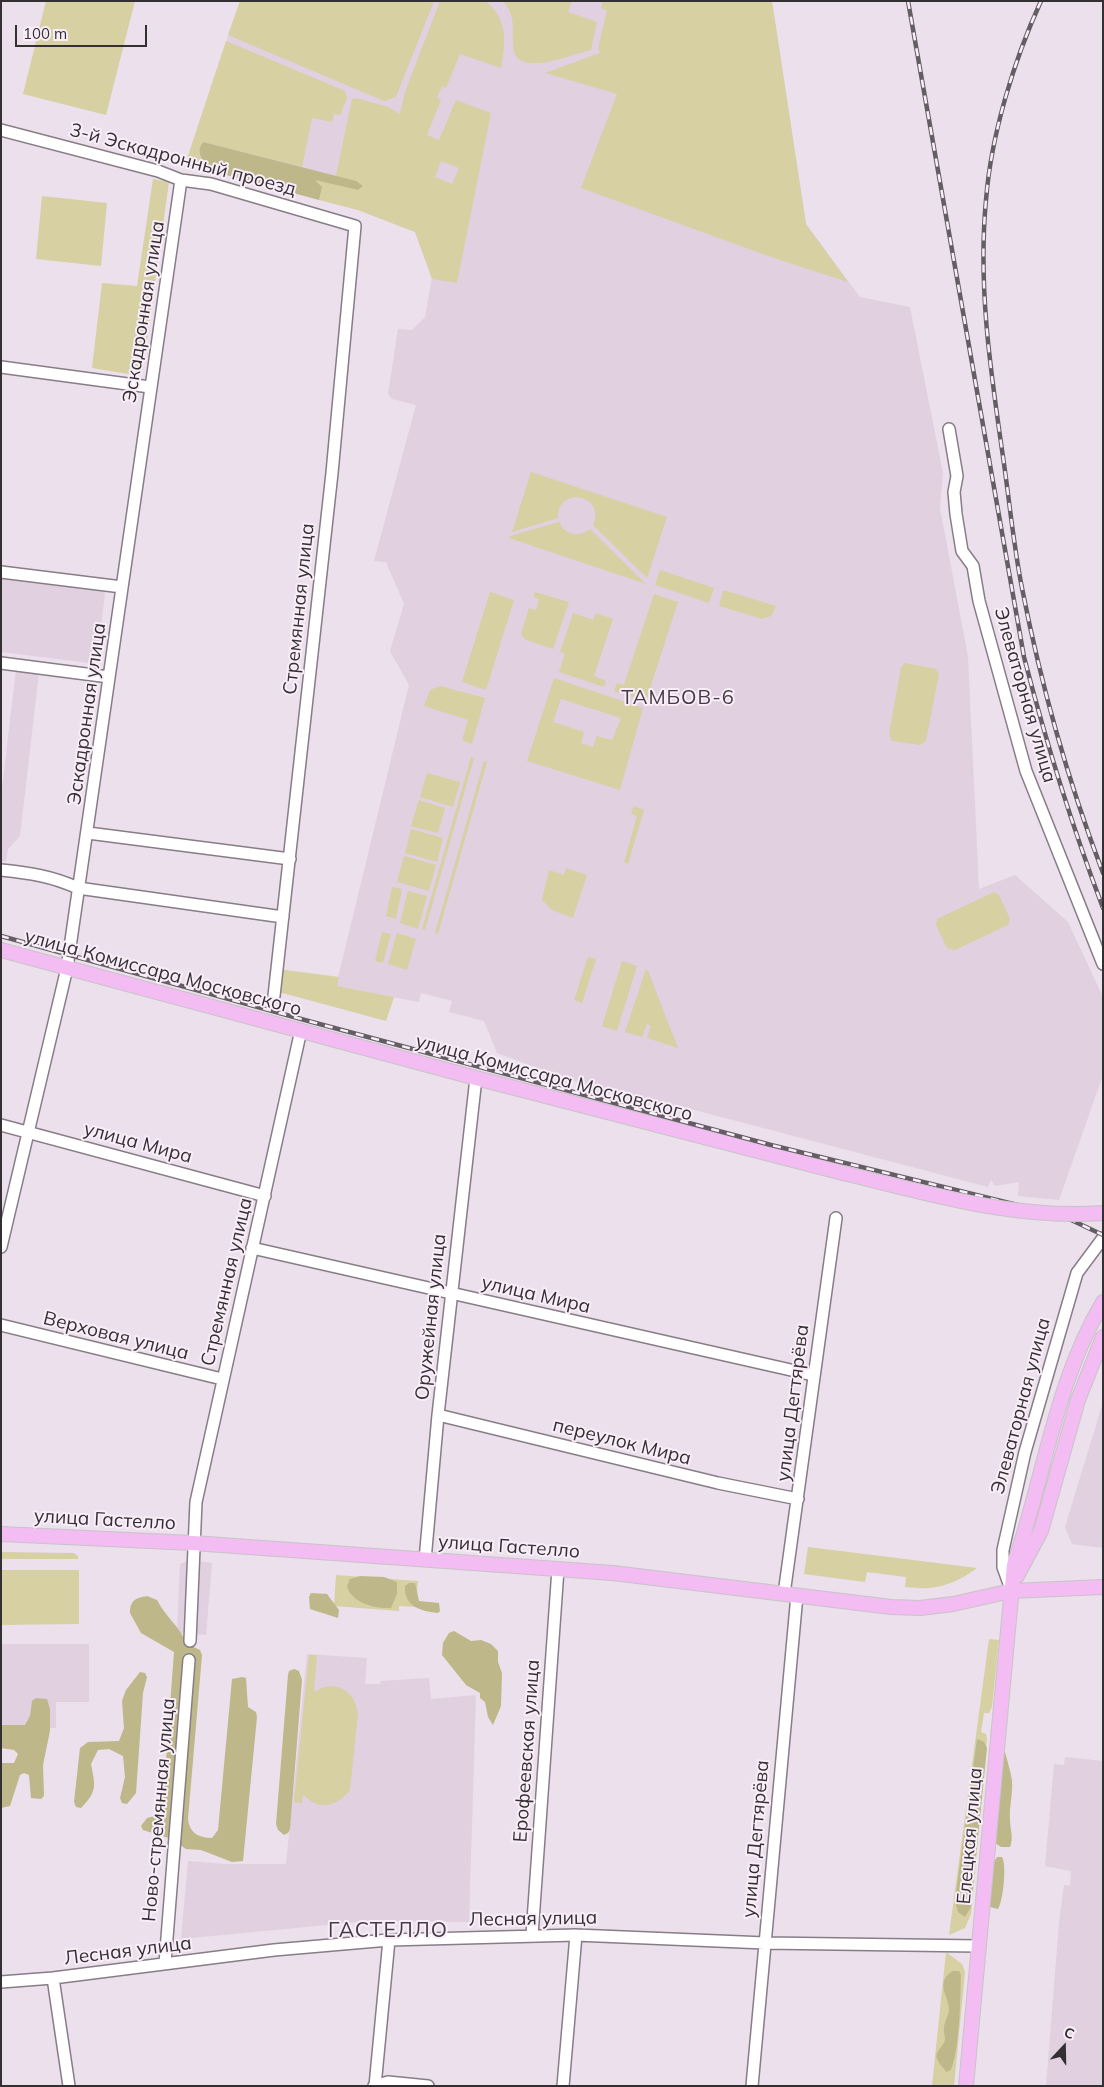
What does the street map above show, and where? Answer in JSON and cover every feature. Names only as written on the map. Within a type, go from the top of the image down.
[{"type":"main road","name":"улица Комиссара Московского","points":[[1,950],[476,1078],[843,1172],[1013,1211],[1066,1215],[1103,1213]]},
{"type":"main road","name":"Елецкая улица","points":[[966,2086],[1014,1565],[1027,1528],[1053,1427],[1072,1365],[1103,1302]]},
{"type":"main road","points":[[1011,1591],[1021,1566],[1034,1547],[1041,1531],[1069,1431],[1089,1370],[1103,1337]]},
{"type":"main road","name":"улица Гастелло","points":[[1,1534],[194,1543],[558,1569],[673,1579],[891,1607],[920,1608],[976,1600],[1011,1591],[1103,1587]]},
{"type":"street","name":"3-й Эскадронный проезд","points":[[1,130],[158,171],[181,180],[211,184],[355,226]]},
{"type":"street","name":"Эскадронная улица","points":[[1,1247],[30,1133],[67,968],[181,180]]},
{"type":"street","name":"Стремянная улица","points":[[274,996],[333,464],[355,226]]},
{"type":"street","points":[[1,367],[150,387]]},
{"type":"street","name":"Элеваторная улица","points":[[949,429],[957,476],[954,492],[962,551],[974,566],[979,601],[1026,771],[1103,964]]},
{"type":"street","points":[[1,572],[122,587]]},
{"type":"street","points":[[1,663],[109,677]]},
{"type":"street","points":[[88,833],[290,858]]},
{"type":"street","points":[[1,870],[41,874],[78,888],[283,917]]},
{"type":"street","name":"Стремянная улица","points":[[194,1543],[196,1502],[301,1030]]},
{"type":"street","name":"Оружейная улица","points":[[425,1560],[438,1416],[476,1078]]},
{"type":"street","name":"улица Мира","points":[[1,1125],[265,1196]]},
{"type":"street","name":"улица Дегтярёва","points":[[752,2086],[779,1769],[798,1499],[813,1375],[836,1218]]},
{"type":"street","name":"Элеваторная улица","points":[[1011,1591],[1003,1567],[1003,1550],[1025,1452],[1077,1272],[1103,1238]]},
{"type":"street","name":"улица Мира","points":[[252,1248],[813,1375]]},
{"type":"street","name":"Верховая улица","points":[[1,1326],[222,1379]]},
{"type":"street","name":"переулок Мира","points":[[438,1416],[718,1483],[798,1499]]},
{"type":"street","points":[[190,1641],[194,1543]]},
{"type":"street","name":"Ерофеевская улица","points":[[532,1935],[558,1569]]},
{"type":"street","name":"Ново-стремянная улица","points":[[165,1963],[189,1660]]},
{"type":"street","points":[[564,2086],[576,1935]]},
{"type":"street","name":"Лесная улица","points":[[1,1982],[54,1978],[274,1950],[389,1940],[576,1935],[765,1942],[978,1946]]},
{"type":"street","points":[[389,1940],[375,2086],[388,2082],[428,2086]]},
{"type":"street","points":[[54,1978],[69,2086]]},
{"type":"shaded area","points":[[46,1],[135,1],[106,115],[23,94]]},
{"type":"shaded area","points":[[240,1],[772,1],[806,224],[860,297],[910,307],[943,473],[940,508],[968,657],[979,889],[1015,875],[1068,922],[1103,997],[1103,1075],[1059,1200],[1018,1196],[1019,1182],[995,1186],[991,1180],[988,1187],[687,1108],[679,1111],[598,1090],[497,1053],[484,1021],[449,1012],[452,1001],[421,993],[419,1002],[336,986],[409,685],[390,651],[404,604],[386,562],[374,561],[416,405],[392,399],[388,394],[398,329],[412,330],[425,317],[432,277],[415,232],[358,210],[190,165],[186,162]]},
{"type":"shaded area","points":[[240,1],[434,1],[396,97],[384,101],[228,35]]},
{"type":"shaded area","points":[[440,1],[485,1],[498,15],[504,32],[501,68],[460,54],[446,88],[442,86],[437,98],[441,100],[427,135],[439,140],[456,100],[491,113],[457,283],[432,279],[415,232],[358,210],[319,200],[322,187],[313,179],[357,190],[363,185],[336,176],[352,99],[356,98],[388,107],[400,114],[405,92]],"holes":[[[441,161],[459,168],[452,184],[435,177]]]},
{"type":"shaded area","points":[[502,1],[572,1],[568,12],[597,22],[591,50],[558,60],[539,63],[525,62],[517,58],[514,51],[512,20],[509,10]]},
{"type":"shaded area","points":[[603,1],[772,1],[806,224],[848,282],[774,258],[581,188],[617,94],[545,73],[600,53],[598,48],[607,11],[601,8]]},
{"type":"shaded area","points":[[226,41],[345,91],[347,98],[340,115],[334,114],[332,122],[312,118],[302,167],[203,142],[199,154],[208,170],[186,162]]},
{"type":"shaded area","points":[[203,142],[356,181],[363,186],[358,190],[315,180],[322,187],[319,200],[208,170],[200,153]]},
{"type":"shaded area","points":[[153,179],[169,182],[143,369],[135,375],[92,368],[102,283],[137,286]]},
{"type":"shaded area","points":[[42,196],[107,203],[101,266],[36,259]]},
{"type":"shaded area","points":[[531,472],[667,517],[647,578],[593,525],[595,514],[593,506],[588,500],[572,498],[565,501],[560,508],[558,518],[512,532]]},
{"type":"shaded area","points":[[559,522],[565,530],[572,534],[581,534],[590,529],[646,584],[509,538],[510,536]]},
{"type":"shaded area","points":[[660,570],[714,588],[709,603],[655,585]]},
{"type":"shaded area","points":[[1,577],[102,588],[105,592],[97,664],[1,652]]},
{"type":"shaded area","points":[[723,590],[776,606],[771,616],[762,619],[719,606]]},
{"type":"shaded area","points":[[490,592],[514,600],[486,690],[462,682]]},
{"type":"shaded area","points":[[535,592],[569,602],[553,649],[526,640],[521,634],[529,608],[536,610],[539,599],[534,597]]},
{"type":"shaded area","points":[[654,594],[678,602],[646,701],[614,691],[617,683],[624,685]]},
{"type":"shaded area","points":[[573,613],[593,620],[596,613],[613,619],[594,676],[606,681],[604,687],[559,672],[565,654],[560,652]]},
{"type":"shaded area","points":[[905,663],[936,669],[939,674],[926,741],[920,745],[892,741],[889,734],[901,667]]},
{"type":"shaded area","points":[[16,669],[39,672],[20,836],[8,849],[6,862],[1,861],[1,797]]},
{"type":"shaded area","points":[[554,678],[643,708],[620,790],[527,761]],"holes":[[[561,699],[621,718],[612,740],[597,736],[593,747],[581,743],[584,732],[553,722]]]},
{"type":"shaded area","points":[[440,686],[485,698],[472,744],[462,740],[468,720],[424,706],[430,690]]},
{"type":"shaded area","points":[[471,757],[474,758],[425,930],[422,929]]},
{"type":"shaded area","points":[[484,761],[487,762],[438,934],[435,933]]},
{"type":"shaded area","points":[[427,773],[460,782],[453,807],[420,797]]},
{"type":"shaded area","points":[[419,800],[445,808],[438,833],[411,826]]},
{"type":"shaded area","points":[[634,806],[644,810],[628,864],[624,862],[637,816],[631,814]]},
{"type":"shaded area","points":[[411,829],[443,838],[437,862],[405,853]]},
{"type":"shaded area","points":[[404,856],[436,865],[429,891],[397,882]]},
{"type":"shaded area","points":[[566,868],[587,875],[573,918],[552,910],[542,900],[549,870],[564,875]]},
{"type":"shaded area","points":[[392,887],[402,889],[396,919],[386,916]]},
{"type":"shaded area","points":[[408,891],[427,896],[418,929],[400,923]]},
{"type":"shaded area","points":[[994,892],[999,895],[1010,919],[1008,925],[955,950],[947,948],[936,925],[937,919]]},
{"type":"shaded area","points":[[382,932],[391,934],[383,963],[375,961]]},
{"type":"shaded area","points":[[397,933],[416,939],[407,970],[388,964]]},
{"type":"shaded area","points":[[588,957],[596,959],[582,1003],[574,1000]]},
{"type":"shaded area","points":[[622,961],[637,966],[617,1031],[602,1026]]},
{"type":"shaded area","points":[[278,969],[339,977],[337,986],[394,997],[386,1021],[275,991]]},
{"type":"shaded area","points":[[646,969],[678,1048],[647,1038],[651,1026],[647,1024],[642,1037],[625,1032]]},
{"type":"shaded area","points":[[1103,1402],[1103,1548],[1072,1544],[1065,1527]]},
{"type":"shaded area","points":[[808,1547],[977,1568],[952,1583],[925,1588],[905,1587],[906,1577],[867,1572],[865,1582],[804,1574]]},
{"type":"shaded area","points":[[1,1552],[74,1553],[78,1556],[78,1559],[1,1559]]},
{"type":"shaded area","points":[[189,1560],[212,1563],[206,1635],[177,1633],[180,1564]]},
{"type":"shaded area","points":[[1,1570],[79,1570],[79,1624],[1,1625]]},
{"type":"shaded area","points":[[336,1575],[418,1581],[416,1607],[399,1606],[399,1611],[334,1606]]},
{"type":"shaded area","points":[[360,1576],[384,1577],[397,1582],[397,1594],[391,1608],[365,1604],[353,1597],[347,1586],[350,1579]]},
{"type":"shaded area","points":[[409,1583],[415,1583],[419,1601],[439,1603],[440,1611],[438,1613],[415,1607],[407,1599],[405,1593],[405,1586]]},
{"type":"shaded area","points":[[311,1593],[327,1594],[339,1610],[338,1618],[310,1609],[309,1597]]},
{"type":"shaded area","points":[[147,1596],[157,1600],[187,1644],[200,1650],[202,1655],[188,1819],[192,1831],[202,1837],[212,1838],[218,1830],[232,1679],[246,1678],[248,1707],[256,1712],[257,1717],[243,1861],[232,1862],[201,1850],[186,1849],[172,1839],[143,1830],[141,1826],[147,1818],[162,1814],[174,1652],[141,1633],[130,1613],[134,1600]]},
{"type":"shaded area","points":[[454,1631],[471,1641],[481,1640],[491,1644],[498,1651],[498,1662],[502,1673],[501,1706],[493,1725],[488,1717],[485,1702],[480,1698],[480,1693],[466,1685],[442,1655],[443,1643],[449,1633]]},
{"type":"shaded area","points":[[989,1639],[999,1640],[992,1707],[989,1713],[984,1713],[981,1732],[986,1734],[987,1739],[971,1914],[965,1928],[949,1935]]},
{"type":"shaded area","points":[[1,1644],[89,1644],[89,1702],[56,1702],[56,1728],[1,1728]]},
{"type":"shaded area","points":[[307,1654],[367,1658],[365,1684],[429,1678],[431,1699],[476,1695],[469,1922],[369,1921],[181,1939],[188,1861],[225,1864],[286,1864]]},
{"type":"shaded area","points":[[309,1655],[317,1655],[314,1692],[329,1686],[342,1689],[348,1692],[352,1698],[358,1713],[350,1790],[340,1800],[328,1805],[315,1803],[303,1794],[302,1803],[294,1802]]},
{"type":"shaded area","points":[[294,1669],[299,1671],[302,1680],[290,1829],[284,1835],[278,1830],[276,1824],[288,1675],[289,1671]]},
{"type":"shaded area","points":[[140,1672],[145,1673],[147,1677],[143,1693],[136,1793],[127,1804],[122,1803],[120,1798],[125,1777],[123,1756],[109,1749],[98,1750],[91,1764],[94,1783],[93,1792],[81,1808],[76,1807],[74,1802],[80,1748],[88,1742],[119,1741],[124,1728],[122,1701],[126,1690]]},
{"type":"shaded area","points":[[36,1698],[47,1699],[50,1709],[50,1731],[43,1765],[44,1796],[41,1799],[31,1798],[29,1775],[24,1773],[20,1775],[10,1806],[1,1808],[1,1763],[14,1763],[18,1754],[14,1750],[1,1748],[1,1725],[25,1725],[30,1716],[32,1701]]},
{"type":"shaded area","points":[[977,1739],[984,1742],[987,1748],[971,1907],[965,1917],[958,1912],[955,1900]]},
{"type":"shaded area","points":[[1002,1752],[1005,1752],[1012,1781],[1010,1815],[1012,1840],[1010,1847],[1001,1847],[995,1843]]},
{"type":"shaded area","points":[[1065,1757],[1103,1761],[1103,2086],[1046,2086],[1059,1923],[1064,1885],[1070,1886],[1071,1871],[1045,1866],[1054,1764],[1064,1765]]},
{"type":"shaded area","points":[[997,1857],[1002,1857],[1004,1868],[1003,1892],[998,1909],[990,1907],[989,1902],[993,1864]]},
{"type":"shaded area","points":[[946,1952],[962,1964],[965,1972],[954,2086],[932,2086]]},
{"type":"shaded area","points":[[953,1971],[959,1971],[961,1975],[959,2024],[954,2060],[951,2070],[946,2072],[936,2056],[945,2042],[944,2028],[949,2011],[943,1985],[944,1980]]},
{"type":"railway","points":[[908,1],[1024,657],[1060,784],[1103,908]]},
{"type":"railway","points":[[1041,1],[1013,73],[998,124],[993,150],[984,231],[983,263],[986,325],[1019,571],[1030,624],[1056,732],[1078,803],[1103,873]]},
{"type":"railway","points":[[1,936],[312,1022],[771,1145],[1034,1209],[1067,1218],[1103,1235]]},
{"type":"district","name":"ТАМБОВ-6","points":[[678,698]]},
{"type":"district","name":"ГАСТЕЛЛО","points":[[388,1931]]}]
